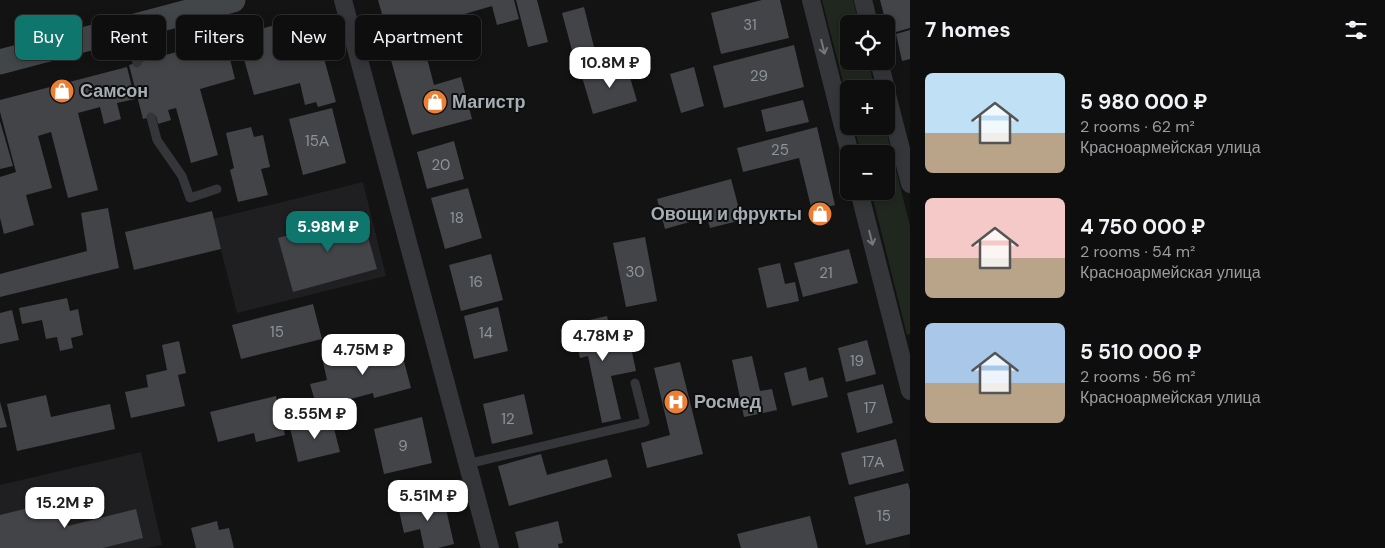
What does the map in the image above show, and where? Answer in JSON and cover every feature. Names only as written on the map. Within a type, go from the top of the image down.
[{"type":"main road","points":[[0,50],[189,0]]},
{"type":"main road","points":[[166,18],[233,0]]},
{"type":"main road","points":[[0,62],[92,38]]},
{"type":"street","points":[[343,0],[490,548]]},
{"type":"street","points":[[810,0],[848,145]]},
{"type":"street","points":[[863,0],[867,15]]},
{"type":"street","points":[[895,125],[910,184]]},
{"type":"street","points":[[862,200],[904,342],[910,391]]},
{"type":"lane","points":[[151,117],[157,140],[182,176],[190,198],[217,190]]},
{"type":"lane","points":[[467,464],[645,422],[635,383]]},
{"type":"shaded area","points":[[822,0],[853,0],[857,15],[840,15],[840,70]]},
{"type":"shaded area","points":[[840,70],[870,70],[873,80],[843,80]]},
{"type":"shaded area","points":[[856,135],[887,135],[890,145],[859,145]]},
{"type":"shaded area","points":[[895,166],[910,226],[910,334],[907,335],[873,200],[895,200]]},
{"type":"shaded area","points":[[363,182],[386,276],[237,313],[213,219]]},
{"type":"shaded area","points":[[141,452],[162,545],[147,548],[0,548],[0,485]]},
{"type":"building","points":[[378,0],[514,0],[519,19],[497,25],[492,6],[461,15],[382,15]]},
{"type":"building","points":[[516,0],[537,0],[548,42],[528,47]]},
{"type":"building","points":[[762,0],[780,0],[789,38],[721,54],[711,13]]},
{"type":"building","points":[[880,0],[910,0],[910,28],[895,32],[895,15],[884,15]]},
{"type":"building","points":[[584,7],[597,59],[576,65],[562,13]]},
{"type":"building","points":[[273,26],[273,60],[324,60],[336,102],[318,107],[316,102],[305,105],[300,83],[254,95],[244,60],[263,60],[263,28]]},
{"type":"building","points":[[910,30],[910,59],[902,61],[896,34]]},
{"type":"building","points":[[794,45],[804,87],[724,108],[713,66]]},
{"type":"building","points":[[176,52],[176,60],[230,60],[235,79],[200,89],[218,155],[191,163],[176,108],[168,110],[171,120],[158,124],[156,116],[143,119],[129,65],[147,60],[166,60],[166,55]]},
{"type":"building","name":"Магистр","points":[[391,60],[427,60],[434,85],[461,77],[472,119],[412,135]]},
{"type":"building","points":[[626,64],[637,101],[593,114],[582,77]]},
{"type":"building","points":[[127,67],[135,99],[117,103],[121,119],[104,124],[100,107],[78,113],[98,190],[68,198],[51,132],[38,136],[52,188],[26,195],[34,225],[4,234],[0,218],[0,177],[16,172],[0,112],[0,100]]},
{"type":"building","points":[[694,67],[704,106],[681,113],[670,74]]},
{"type":"building","points":[[803,100],[809,122],[766,132],[761,110]]},
{"type":"building","points":[[332,108],[346,163],[303,175],[289,119]]},
{"type":"building","points":[[0,121],[13,166],[0,169]]},
{"type":"building","points":[[251,127],[254,137],[263,135],[270,167],[261,169],[268,195],[238,202],[230,170],[234,168],[226,133]]},
{"type":"building","points":[[817,127],[835,205],[812,211],[799,158],[743,172],[737,148]]},
{"type":"building","points":[[454,141],[464,179],[427,189],[417,152]]},
{"type":"building","points":[[731,179],[742,220],[710,228],[707,217],[665,229],[657,199]]},
{"type":"building","points":[[468,188],[482,238],[445,249],[431,198]]},
{"type":"building","points":[[108,208],[119,268],[0,297],[0,274],[87,251],[81,213]]},
{"type":"building","points":[[212,211],[221,249],[134,270],[125,232]]},
{"type":"building","points":[[362,215],[377,269],[293,292],[278,238]]},
{"type":"building","points":[[645,237],[657,301],[626,307],[613,243]]},
{"type":"building","points":[[849,249],[858,283],[803,297],[794,263]]},
{"type":"building","points":[[491,254],[503,300],[461,311],[449,265]]},
{"type":"building","points":[[780,263],[785,284],[795,282],[799,301],[767,308],[758,268]]},
{"type":"building","points":[[67,298],[70,311],[78,309],[83,335],[71,338],[73,348],[60,351],[57,337],[46,339],[42,320],[22,324],[19,308]]},
{"type":"building","points":[[313,304],[322,339],[241,359],[232,325]]},
{"type":"building","points":[[498,307],[508,351],[474,359],[464,316]]},
{"type":"building","points":[[12,310],[19,340],[0,344],[0,313]]},
{"type":"building","points":[[607,316],[615,350],[631,347],[636,371],[611,376],[621,419],[602,423],[588,356],[580,358],[572,324]]},
{"type":"building","points":[[867,340],[876,374],[846,382],[838,348]]},
{"type":"building","points":[[179,341],[186,373],[178,375],[185,406],[131,418],[125,392],[148,387],[146,375],[167,370],[162,345]]},
{"type":"building","points":[[399,342],[411,388],[374,398],[373,393],[317,408],[310,384],[327,380],[323,362]]},
{"type":"building","points":[[752,356],[760,391],[772,389],[777,410],[744,417],[732,360]]},
{"type":"building","name":"Росмед","points":[[680,362],[703,454],[647,468],[641,443],[670,435],[654,368]]},
{"type":"building","points":[[806,367],[809,381],[823,377],[828,397],[792,406],[784,373]]},
{"type":"building","points":[[883,384],[893,423],[857,433],[847,393]]},
{"type":"building","points":[[524,394],[533,434],[492,444],[483,404]]},
{"type":"building","points":[[46,395],[51,417],[110,404],[115,429],[17,451],[7,404]]},
{"type":"building","points":[[276,396],[285,435],[256,442],[254,433],[218,442],[210,412]]},
{"type":"building","points":[[0,402],[7,427],[0,428]]},
{"type":"building","points":[[331,417],[340,452],[298,462],[290,428]]},
{"type":"building","points":[[422,417],[432,463],[384,474],[374,429]]},
{"type":"building","points":[[896,439],[904,471],[849,485],[841,453]]},
{"type":"building","points":[[541,454],[547,475],[607,459],[612,477],[509,506],[498,466]]},
{"type":"building","points":[[908,483],[910,490],[910,534],[866,545],[854,497]]},
{"type":"building","points":[[443,496],[454,544],[438,548],[424,548],[420,529],[404,533],[398,506]]},
{"type":"building","points":[[61,500],[68,526],[136,509],[143,538],[103,548],[0,548],[0,515]]},
{"type":"building","points":[[810,516],[818,548],[741,548],[737,534]]},
{"type":"building","points":[[217,521],[219,530],[229,528],[234,548],[196,548],[191,528]]},
{"type":"building","points":[[558,521],[563,543],[558,544],[559,548],[519,548],[515,532]]},
{"type":"place","name":"Самсон","points":[[62,91]]},
{"type":"place","name":"Магистр","points":[[435,102]]},
{"type":"place","name":"Овощи и фрукты","points":[[820,214]]},
{"type":"place","name":"Росмед","points":[[676,402]]}]
